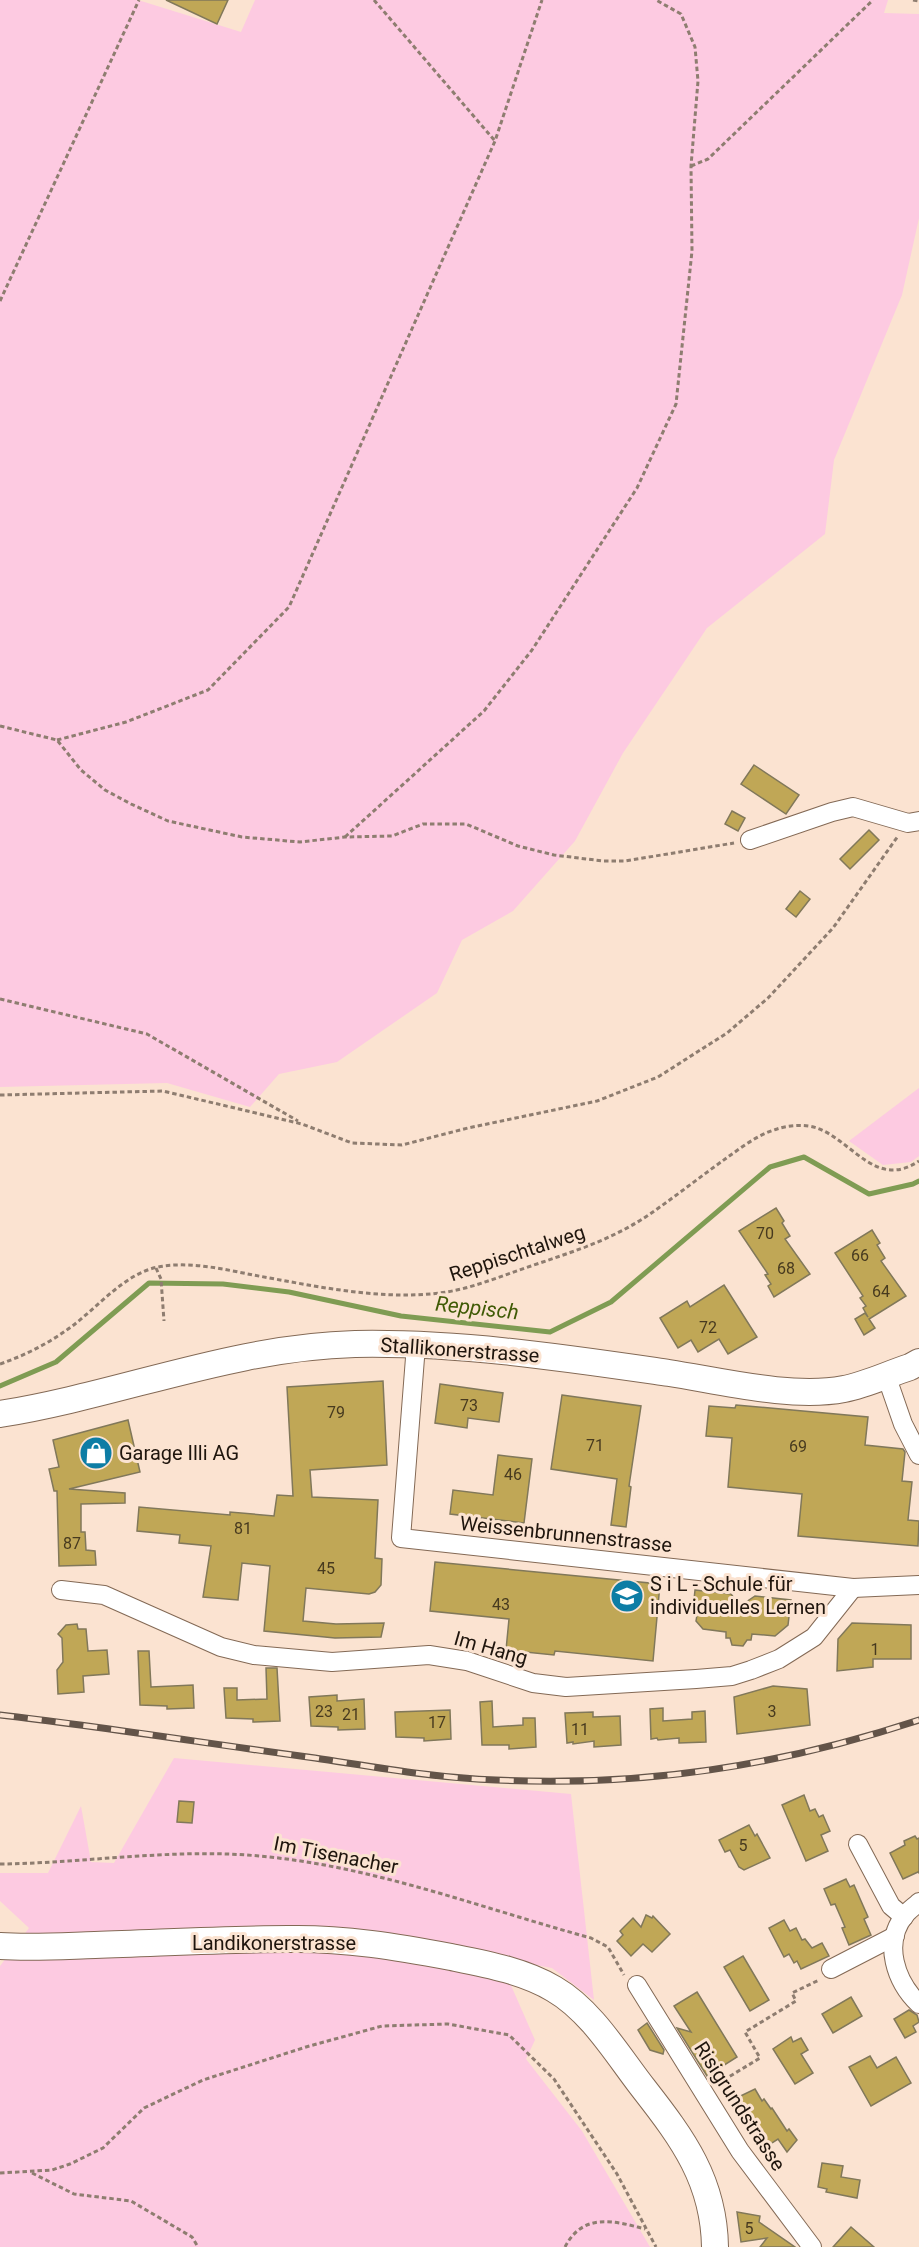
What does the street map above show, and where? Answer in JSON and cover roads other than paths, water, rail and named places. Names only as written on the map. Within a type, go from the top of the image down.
[{"type":"street","points":[[750,840],[853,807],[913,822]]},
{"type":"street","name":"Stallikonerstrasse","points":[[0,1414],[39,1407],[234,1360],[299,1349],[353,1344],[416,1345],[536,1354],[800,1393],[845,1389],[919,1362]]},
{"type":"street","name":"Weissenbrunnenstrasse","points":[[416,1345],[401,1538],[853,1588],[919,1585]]},
{"type":"street","points":[[886,1375],[903,1424],[919,1455]]},
{"type":"street","name":"Im Hang","points":[[61,1590],[104,1595],[221,1647],[254,1655],[332,1662],[429,1655],[467,1661],[533,1683],[566,1686],[732,1676],[751,1670],[779,1659],[814,1637],[853,1588]]},
{"type":"street","points":[[858,1844],[891,1906],[904,1917]]},
{"type":"street","points":[[919,1902],[904,1917],[896,1936],[893,1962],[903,1986],[919,2004]]},
{"type":"street","points":[[830,1972],[896,1936]]},
{"type":"street","name":"Landikonerstrasse","points":[[0,1946],[291,1938],[351,1941],[466,1960],[534,1979],[556,1989],[592,2022],[674,2128],[690,2152],[700,2176],[710,2207],[715,2247]]},
{"type":"street","name":"Risigrundstrasse","points":[[637,1985],[740,2151],[812,2247]]},
{"type":"waterway","name":"Reppisch","points":[[0,1386],[56,1362],[149,1283],[223,1284],[289,1292],[401,1316],[550,1332],[611,1302],[770,1167],[804,1157],[869,1194],[919,1181]]},
{"type":"railway","points":[[0,1715],[428,1775],[473,1779],[551,1781],[604,1780],[710,1770],[815,1750],[919,1720]]},
{"type":"place","name":"Garage Illi AG","points":[[96,1453]]},
{"type":"place","name":"S i L - Schule für individuelles Lernen","points":[[627,1596]]}]
